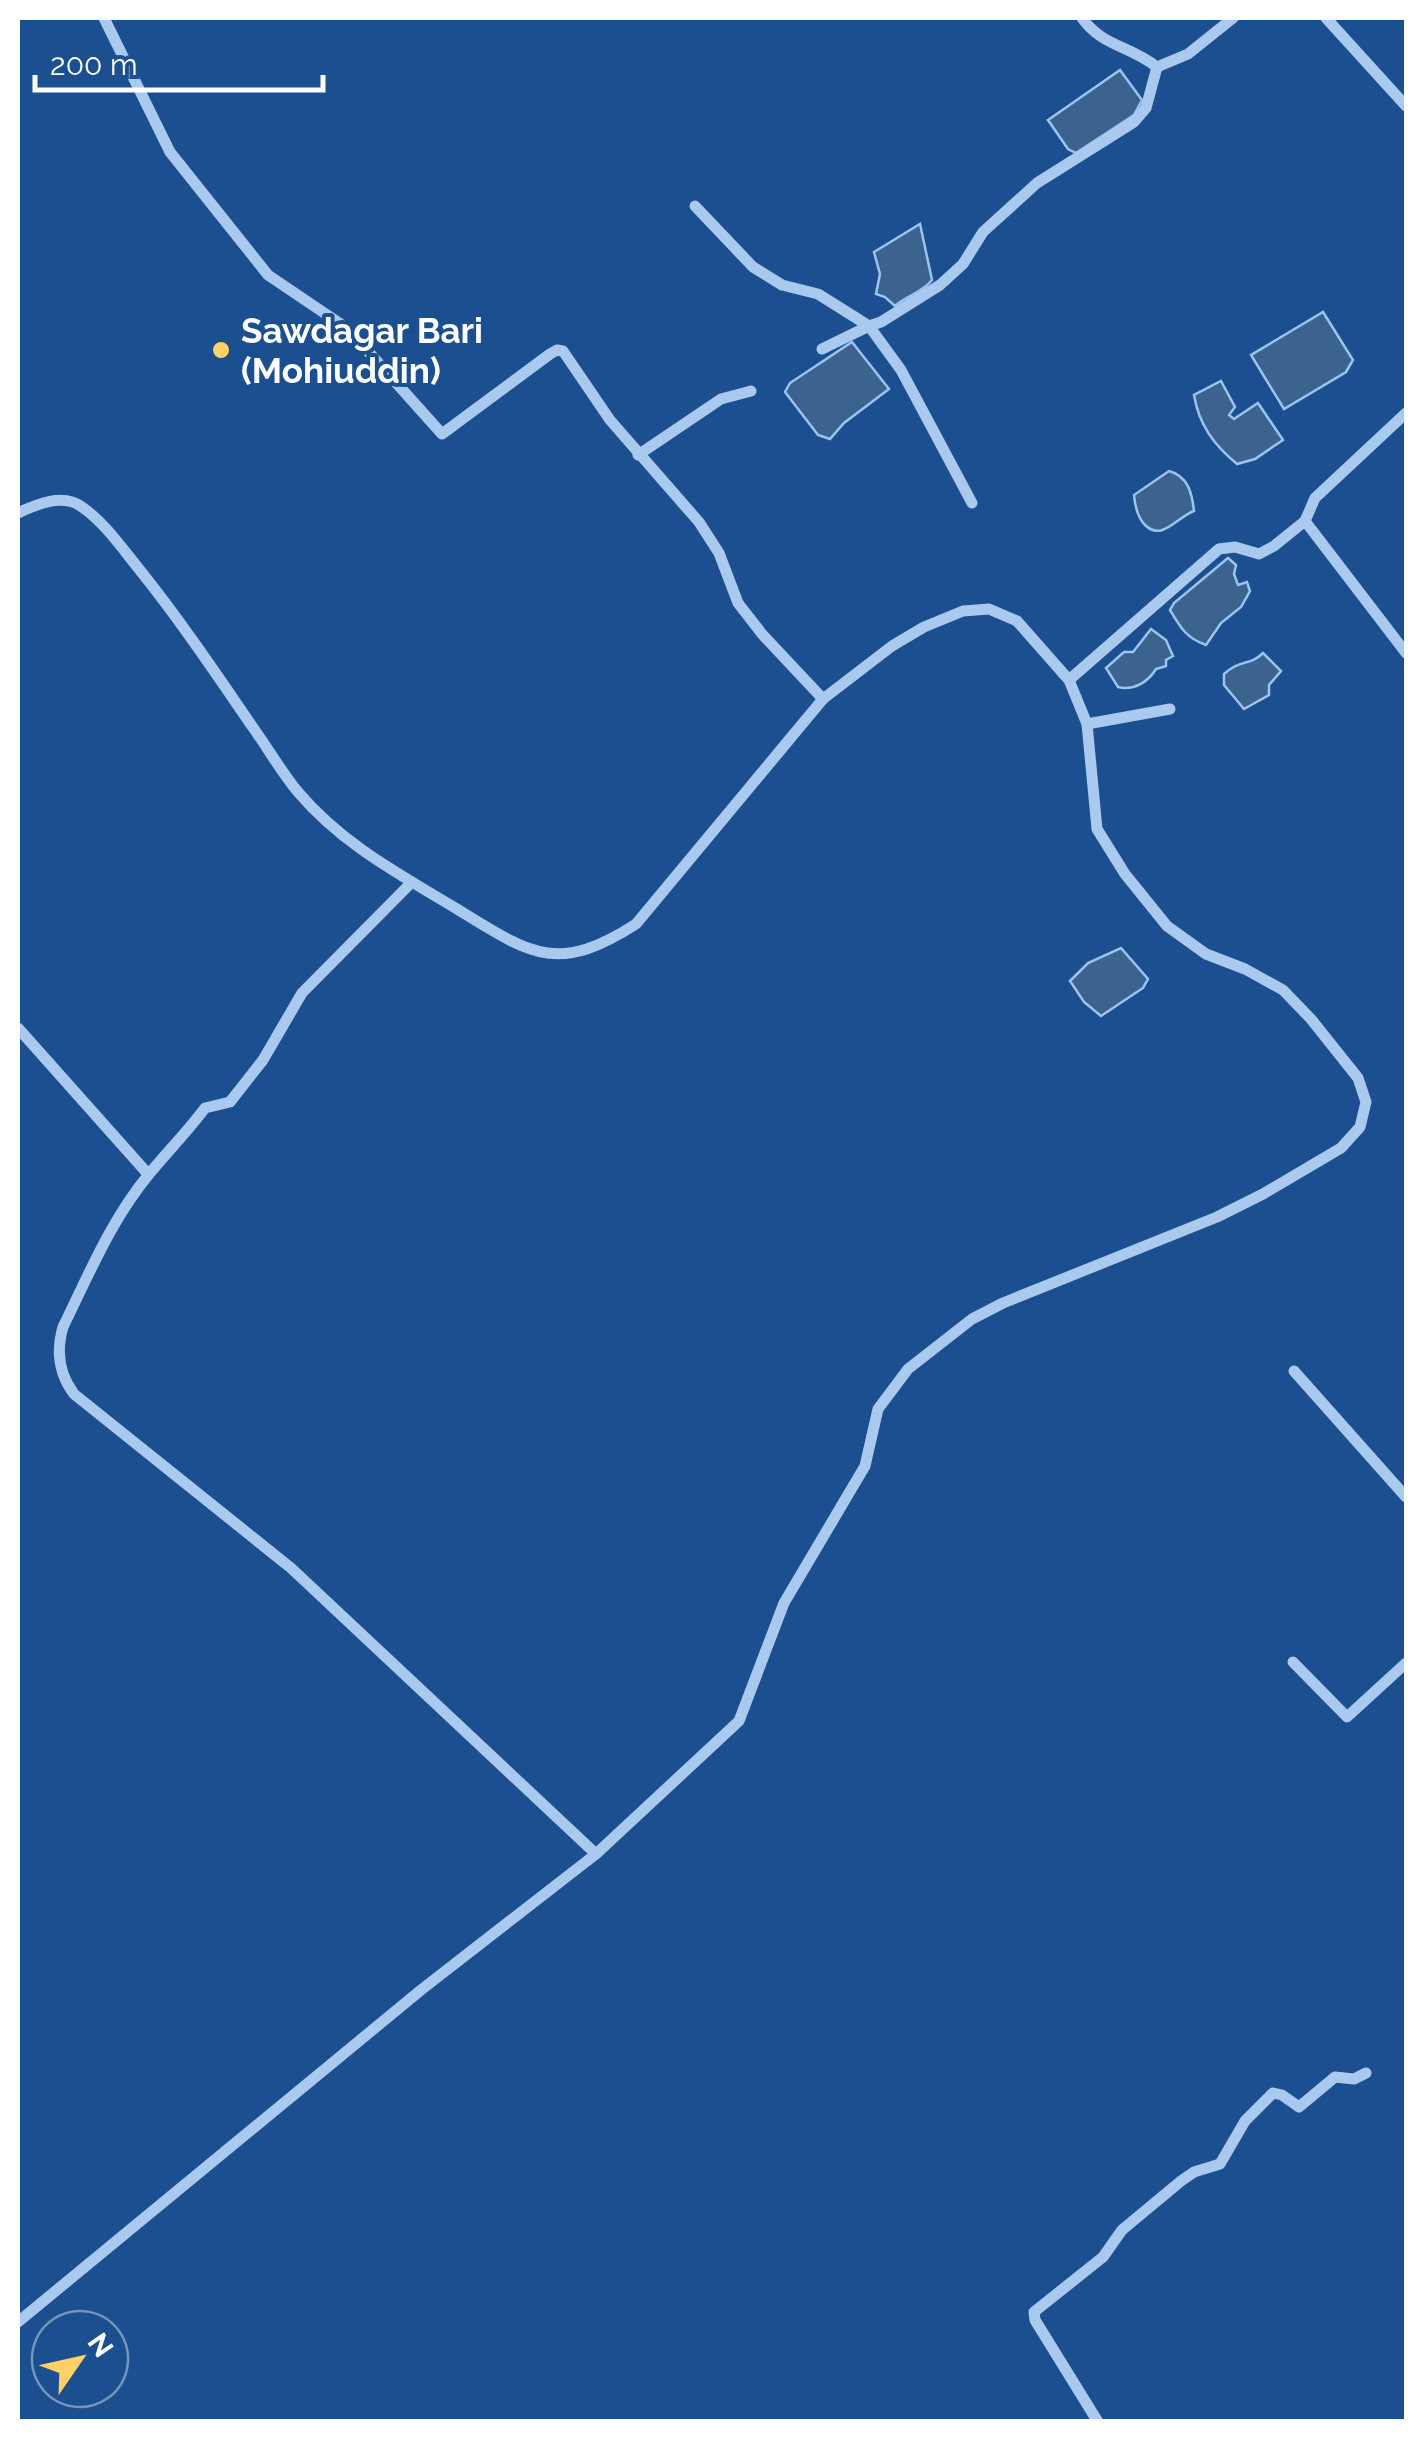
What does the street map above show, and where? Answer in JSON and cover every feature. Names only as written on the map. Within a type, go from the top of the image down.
[{"type":"street","points":[[104,18],[170,152],[268,275],[348,329],[442,434],[557,350],[562,352],[638,454],[699,522],[719,553],[738,604],[823,699]]},
{"type":"street","points":[[1082,18],[1099,38],[1128,48],[1156,67]]},
{"type":"street","points":[[1156,67],[1188,54],[1234,18]]},
{"type":"street","points":[[1326,18],[1406,106]]},
{"type":"street","points":[[822,350],[881,322],[940,285],[962,264],[983,232],[1037,183],[1134,122],[1146,108],[1156,67]]},
{"type":"street","points":[[695,206],[752,267],[782,286],[818,294],[869,326],[901,370],[972,504]]},
{"type":"street","points":[[638,454],[721,400],[751,391]]},
{"type":"street","points":[[1068,680],[1219,548],[1235,547],[1259,554],[1274,546],[1304,521],[1315,498],[1406,413]]},
{"type":"street","points":[[18,513],[58,499],[80,505],[164,600],[296,790],[351,845],[513,944],[544,954],[569,955],[604,945],[636,924],[823,699],[892,646],[924,626],[963,610],[989,609],[1017,621],[1068,680],[1087,724],[1096,829],[1124,874],[1167,926],[1206,954],[1283,990],[1358,1078],[1366,1102],[1360,1127],[1341,1148],[1264,1194],[1002,1303],[972,1319],[908,1368],[878,1409],[865,1466],[784,1604],[740,1720],[596,1854],[421,1990],[18,2322]]},
{"type":"street","points":[[1304,521],[1406,653]]},
{"type":"street","points":[[1087,724],[1170,710]]},
{"type":"street","points":[[412,882],[302,993],[263,1060],[230,1102],[205,1108],[185,1136],[148,1174],[94,1260],[63,1327],[62,1375],[88,1406],[291,1568],[596,1854]]},
{"type":"street","points":[[18,1028],[148,1174]]},
{"type":"street","points":[[1294,1371],[1406,1497]]},
{"type":"street","points":[[1293,1662],[1347,1717],[1406,1663]]},
{"type":"street","points":[[1098,2422],[1033,2314],[1103,2257],[1132,2220],[1194,2172],[1220,2164],[1245,2121],[1273,2094],[1282,2095],[1299,2107],[1335,2077],[1354,2079],[1366,2073]]},
{"type":"water","points":[[1120,70],[1142,100],[1134,115],[1076,153],[1068,149],[1048,120]]},
{"type":"water","points":[[920,224],[932,280],[895,306],[876,294],[880,274],[874,252]]},
{"type":"water","points":[[1323,312],[1353,360],[1346,372],[1284,409],[1251,355]]},
{"type":"water","points":[[852,342],[889,389],[844,423],[830,439],[818,435],[785,392],[790,383]]},
{"type":"water","points":[[1221,381],[1235,407],[1229,415],[1234,419],[1258,403],[1283,440],[1255,459],[1237,464],[1229,457],[1204,425],[1194,395]]},
{"type":"water","points":[[1169,471],[1188,486],[1194,511],[1163,530],[1151,530],[1140,518],[1134,495]]},
{"type":"water","points":[[1228,558],[1236,565],[1238,585],[1247,582],[1250,591],[1241,607],[1221,623],[1206,645],[1184,631],[1170,610]]},
{"type":"water","points":[[1151,629],[1166,640],[1173,656],[1166,660],[1166,666],[1156,669],[1140,684],[1118,687],[1106,668],[1124,652],[1133,652]]},
{"type":"water","points":[[1263,653],[1281,671],[1269,685],[1269,695],[1244,709],[1224,685],[1224,674]]},
{"type":"water","points":[[1121,948],[1148,979],[1143,988],[1101,1016],[1084,1002],[1070,981],[1088,963]]},
{"type":"place","name":"Sawdagar Bari (Mohiuddin)","points":[[221,350]]}]
